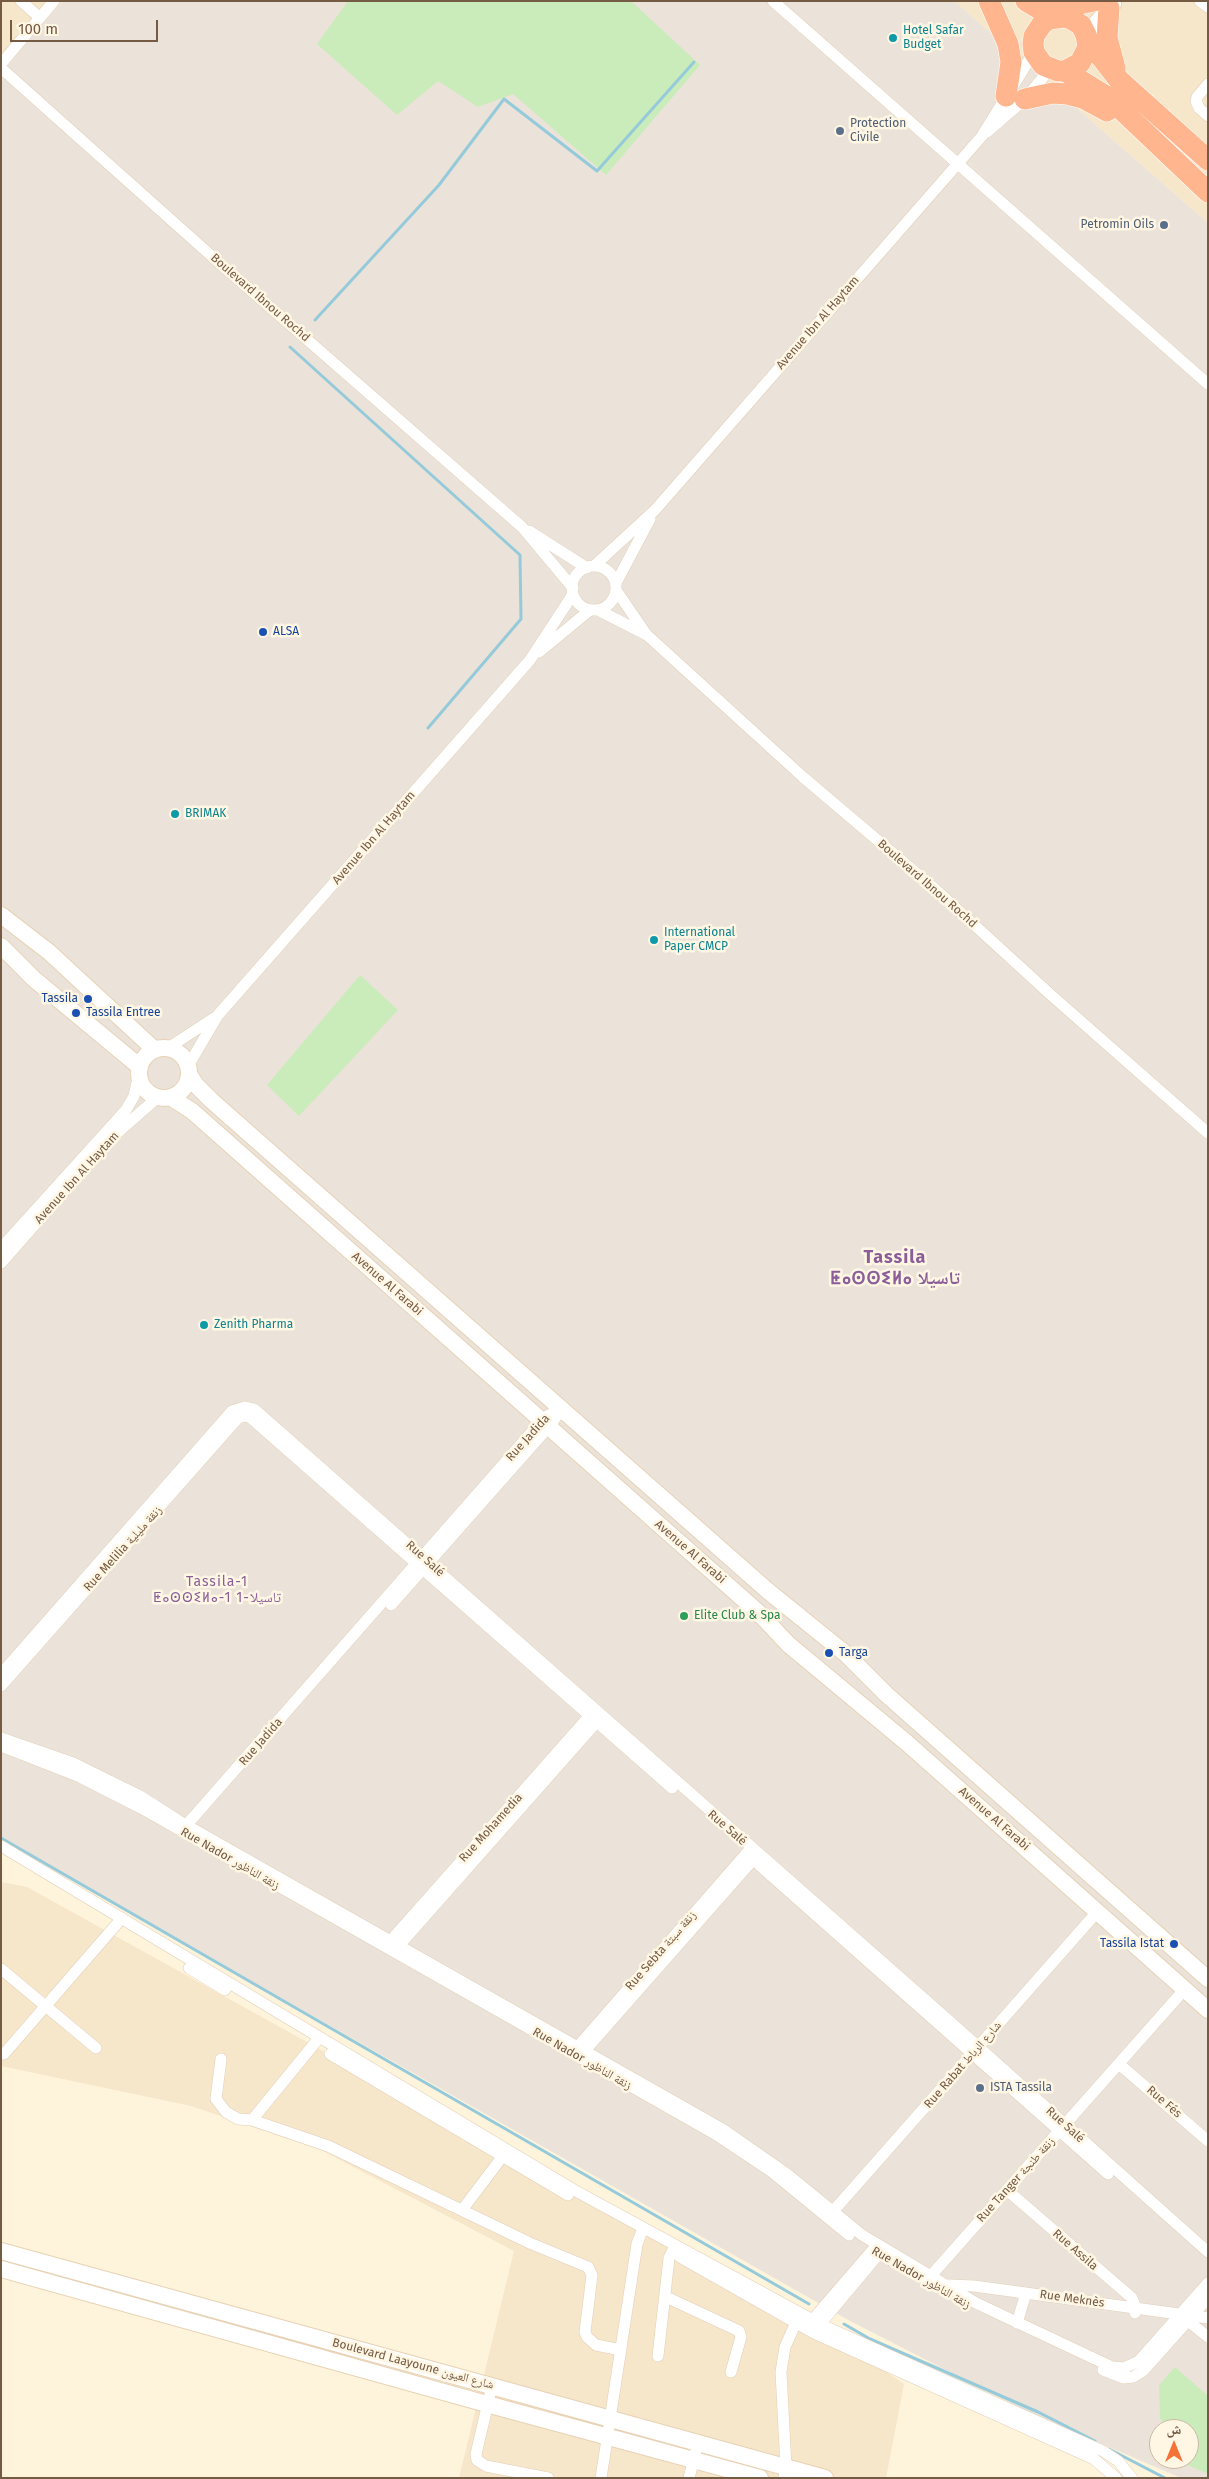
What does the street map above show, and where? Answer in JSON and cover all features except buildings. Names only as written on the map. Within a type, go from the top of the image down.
[{"type":"highway","points":[[990,1],[1034,48],[1044,65],[1058,70],[1109,98],[1137,127],[1208,192]]},
{"type":"highway","points":[[990,1],[1008,44],[1016,98],[1053,92],[1067,94],[1083,98],[1137,127]]},
{"type":"highway","points":[[1026,1],[1043,11],[1067,18],[1080,25],[1119,80],[1208,160]]},
{"type":"highway","points":[[1042,1],[1074,5],[1104,3],[1108,45],[1119,80]]},
{"type":"highway","points":[[1034,48],[1034,36],[1042,24],[1049,19],[1067,18]]},
{"type":"highway","points":[[1058,70],[1074,68],[1085,56],[1087,37]]},
{"type":"street","points":[[21,1],[39,17]]},
{"type":"street","points":[[1,66],[39,17],[54,1]]},
{"type":"street","points":[[773,1],[1208,384]]},
{"type":"street","points":[[1067,18],[1104,3]]},
{"type":"street","points":[[1087,37],[1104,3]]},
{"type":"street","name":"Avenue Ibn Al Haytam","points":[[982,136],[1016,98],[1034,48]]},
{"type":"street","name":"Boulevard Ibnou Rochd","points":[[1,66],[225,268],[522,527],[573,591]]},
{"type":"street","name":"Avenue Ibn Al Haytam","points":[[591,567],[655,510],[1016,98],[1058,70]]},
{"type":"street","points":[[1208,84],[1196,101],[1199,108],[1208,116]]},
{"type":"street","name":"Avenue Ibn Al Haytam","points":[[616,586],[655,510]]},
{"type":"street","name":"Boulevard Ibnou Rochd","points":[[522,527],[591,567]]},
{"type":"street","points":[[591,567],[608,571],[616,586],[611,603],[594,610],[578,603],[573,591],[576,576],[591,567]]},
{"type":"street","name":"Boulevard Ibnou Rochd","points":[[616,586],[646,635],[803,777],[935,889],[1050,995],[1208,1133]]},
{"type":"street","name":"Avenue Ibn Al Haytam","points":[[189,1070],[218,1015],[530,660],[573,591]]},
{"type":"street","name":"Avenue Ibn Al Haytam","points":[[530,660],[594,610]]},
{"type":"street","name":"Boulevard Ibnou Rochd","points":[[594,610],[646,635]]},
{"type":"street","points":[[1,915],[49,952],[161,1049],[181,1055],[189,1070],[185,1086],[164,1097],[145,1088],[140,1070],[34,979],[1,946]]},
{"type":"street","name":"Avenue Ibn Al Haytam","points":[[161,1049],[218,1015]]},
{"type":"street","points":[[140,1070],[148,1053],[161,1049]]},
{"type":"street","name":"Avenue Ibn Al Haytam","points":[[1,1248],[126,1110],[134,1096],[140,1070]]},
{"type":"street","name":"Avenue Al Farabi","points":[[189,1070],[203,1093],[768,1590],[846,1654],[890,1698],[1208,1979]]},
{"type":"street","name":"Avenue Ibn Al Haytam","points":[[1,1263],[109,1140],[164,1097]]},
{"type":"street","name":"Avenue Al Farabi","points":[[164,1097],[192,1111],[544,1425],[752,1607],[788,1644],[907,1743],[1208,2010]]},
{"type":"street","name":"Rue Jadida","points":[[187,1830],[544,1425],[550,1412],[562,1408]]},
{"type":"street","name":"Rue Salé","points":[[246,1411],[254,1409],[263,1414],[423,1563],[976,2050],[1208,2259]]},
{"type":"street","name":"Rue Melilia زنقة مليلية","points":[[1,1674],[232,1412],[246,1411]]},
{"type":"street","name":"Rue Melilia زنقة مليلية","points":[[1,1686],[246,1411]]},
{"type":"street","name":"Rue Mohamedia","points":[[392,1946],[596,1716]]},
{"type":"street","name":"Rue Nador زنقة الناظور","points":[[1,1738],[100,1775],[140,1796],[187,1830]]},
{"type":"street","name":"Rue Nador زنقة الناظور","points":[[1,1746],[97,1785],[187,1830],[578,2052],[733,2146],[878,2249],[942,2285],[1017,2323],[1112,2367],[1124,2368],[1144,2363]]},
{"type":"street","points":[[1,1846],[119,1921],[316,2041],[505,2154],[641,2232],[808,2324],[1094,2459],[1116,2478]]},
{"type":"street","name":"Rue Sebta زنقة سبتة","points":[[578,2052],[752,1854]]},
{"type":"street","points":[[1,1855],[119,1921]]},
{"type":"street","name":"Rue Rabat شارع الرباط","points":[[830,2215],[1098,1911]]},
{"type":"street","points":[[4,2054],[119,1921]]},
{"type":"street","points":[[1,1969],[96,2048]]},
{"type":"street","name":"Rue Tanger زنقة طنجة","points":[[942,2285],[1006,2190],[1184,1990]]},
{"type":"street","points":[[252,2120],[316,2041]]},
{"type":"street","points":[[222,2059],[216,2092],[220,2107],[238,2119],[252,2120],[328,2146],[532,2244],[588,2267],[592,2275],[585,2332],[586,2338],[596,2345],[621,2350]]},
{"type":"street","name":"Rue Fés","points":[[1120,2064],[1208,2141]]},
{"type":"street","name":"Rue Salé","points":[[1062,2128],[1208,2252]]},
{"type":"street","points":[[462,2210],[505,2154]]},
{"type":"street","name":"Rue Assila","points":[[1006,2190],[1132,2298],[1136,2310]]},
{"type":"street","points":[[601,2478],[641,2232]]},
{"type":"street","points":[[785,2472],[780,2372],[785,2347],[878,2249]]},
{"type":"street","name":"Boulevard Laayoune شارع العيون","points":[[1,2251],[698,2443],[785,2472],[825,2478]]},
{"type":"street","points":[[658,2356],[670,2266],[676,2251]]},
{"type":"street","name":"Boulevard Laayoune شارع العيون","points":[[1,2269],[488,2405],[760,2478]]},
{"type":"street","points":[[1144,2363],[1184,2318],[1208,2283]]},
{"type":"street","name":"Rue Nador زنقة الناظور","points":[[942,2285],[985,2316],[1116,2376],[1133,2377],[1144,2363]]},
{"type":"street","name":"Rue Meknès","points":[[942,2285],[1136,2310],[1208,2324]]},
{"type":"street","points":[[1017,2323],[1025,2296]]},
{"type":"street","points":[[666,2297],[739,2331],[741,2337],[731,2372]]},
{"type":"street","points":[[1184,2318],[1208,2298]]},
{"type":"street","points":[[1184,2318],[1208,2337]]},
{"type":"street","name":"Rue Meknès","points":[[1184,2318],[1208,2318]]},
{"type":"street","points":[[808,2324],[1093,2446],[1110,2455],[1132,2478]]},
{"type":"street","points":[[492,2386],[476,2454],[480,2463],[548,2478]]},
{"type":"street","points":[[689,2478],[698,2443]]},
{"type":"shaded area","points":[[1,1],[63,1],[1,68]]},
{"type":"shaded area","points":[[63,1],[954,1],[1208,223],[1208,2478],[1181,2478],[1160,2469],[1199,2469],[1199,2419],[1149,2419],[1149,2464],[1030,2413],[850,2321],[1,1839],[1,68]]},
{"type":"shaded area","points":[[954,1],[1208,1],[1208,223]]},
{"type":"shaded area","points":[[1,1882],[27,1887],[818,2325],[904,2384],[886,2478],[459,2478],[514,2251],[323,2151],[191,2106],[1,2066]]},
{"type":"green space","points":[[348,1],[631,1],[700,65],[606,175],[513,94],[478,107],[438,81],[397,115],[317,44]]},
{"type":"green space","points":[[360,975],[398,1010],[299,1116],[267,1085]]},
{"type":"green space","points":[[1175,2367],[1208,2396],[1208,2474],[1197,2469],[1199,2469],[1199,2419],[1160,2419],[1159,2385]]},
{"type":"waterway","points":[[315,320],[439,185],[504,99],[597,171],[694,62]]},
{"type":"waterway","points":[[290,347],[520,555],[521,619],[428,728]]},
{"type":"waterway","points":[[1,1838],[809,2304]]},
{"type":"waterway","points":[[844,2324],[870,2339],[1038,2412],[1095,2441]]},
{"type":"waterway","points":[[1109,2449],[1165,2478]]},
{"type":"place","name":"Hotel Safar Budget","points":[[893,38]]},
{"type":"place","name":"Protection Civile","points":[[840,131]]},
{"type":"place","name":"Petromin Oils","points":[[1164,225]]},
{"type":"place","name":"ALSA","points":[[263,632]]},
{"type":"place","name":"BRIMAK","points":[[175,814]]},
{"type":"place","name":"International Paper CMCP","points":[[654,940]]},
{"type":"place","name":"Tassila","points":[[88,999]]},
{"type":"place","name":"Tassila Entree","points":[[76,1013]]},
{"type":"place","name":"Zenith Pharma","points":[[204,1325]]},
{"type":"place","name":"Elite Club & Spa","points":[[684,1616]]},
{"type":"place","name":"Targa","points":[[829,1653]]},
{"type":"place","name":"Tassila Istat","points":[[1174,1944]]},
{"type":"place","name":"ISTA Tassila","points":[[980,2088]]},
{"type":"district","name":"Tassila ⵟⴰⵙⵙⵉⵍⴰ تاسيلا","points":[[895,1268]]},
{"type":"district","name":"Tassila-1 ⵟⴰⵙⵙⵉⵍⴰ-1 1-تاسيلا","points":[[217,1590]]}]
